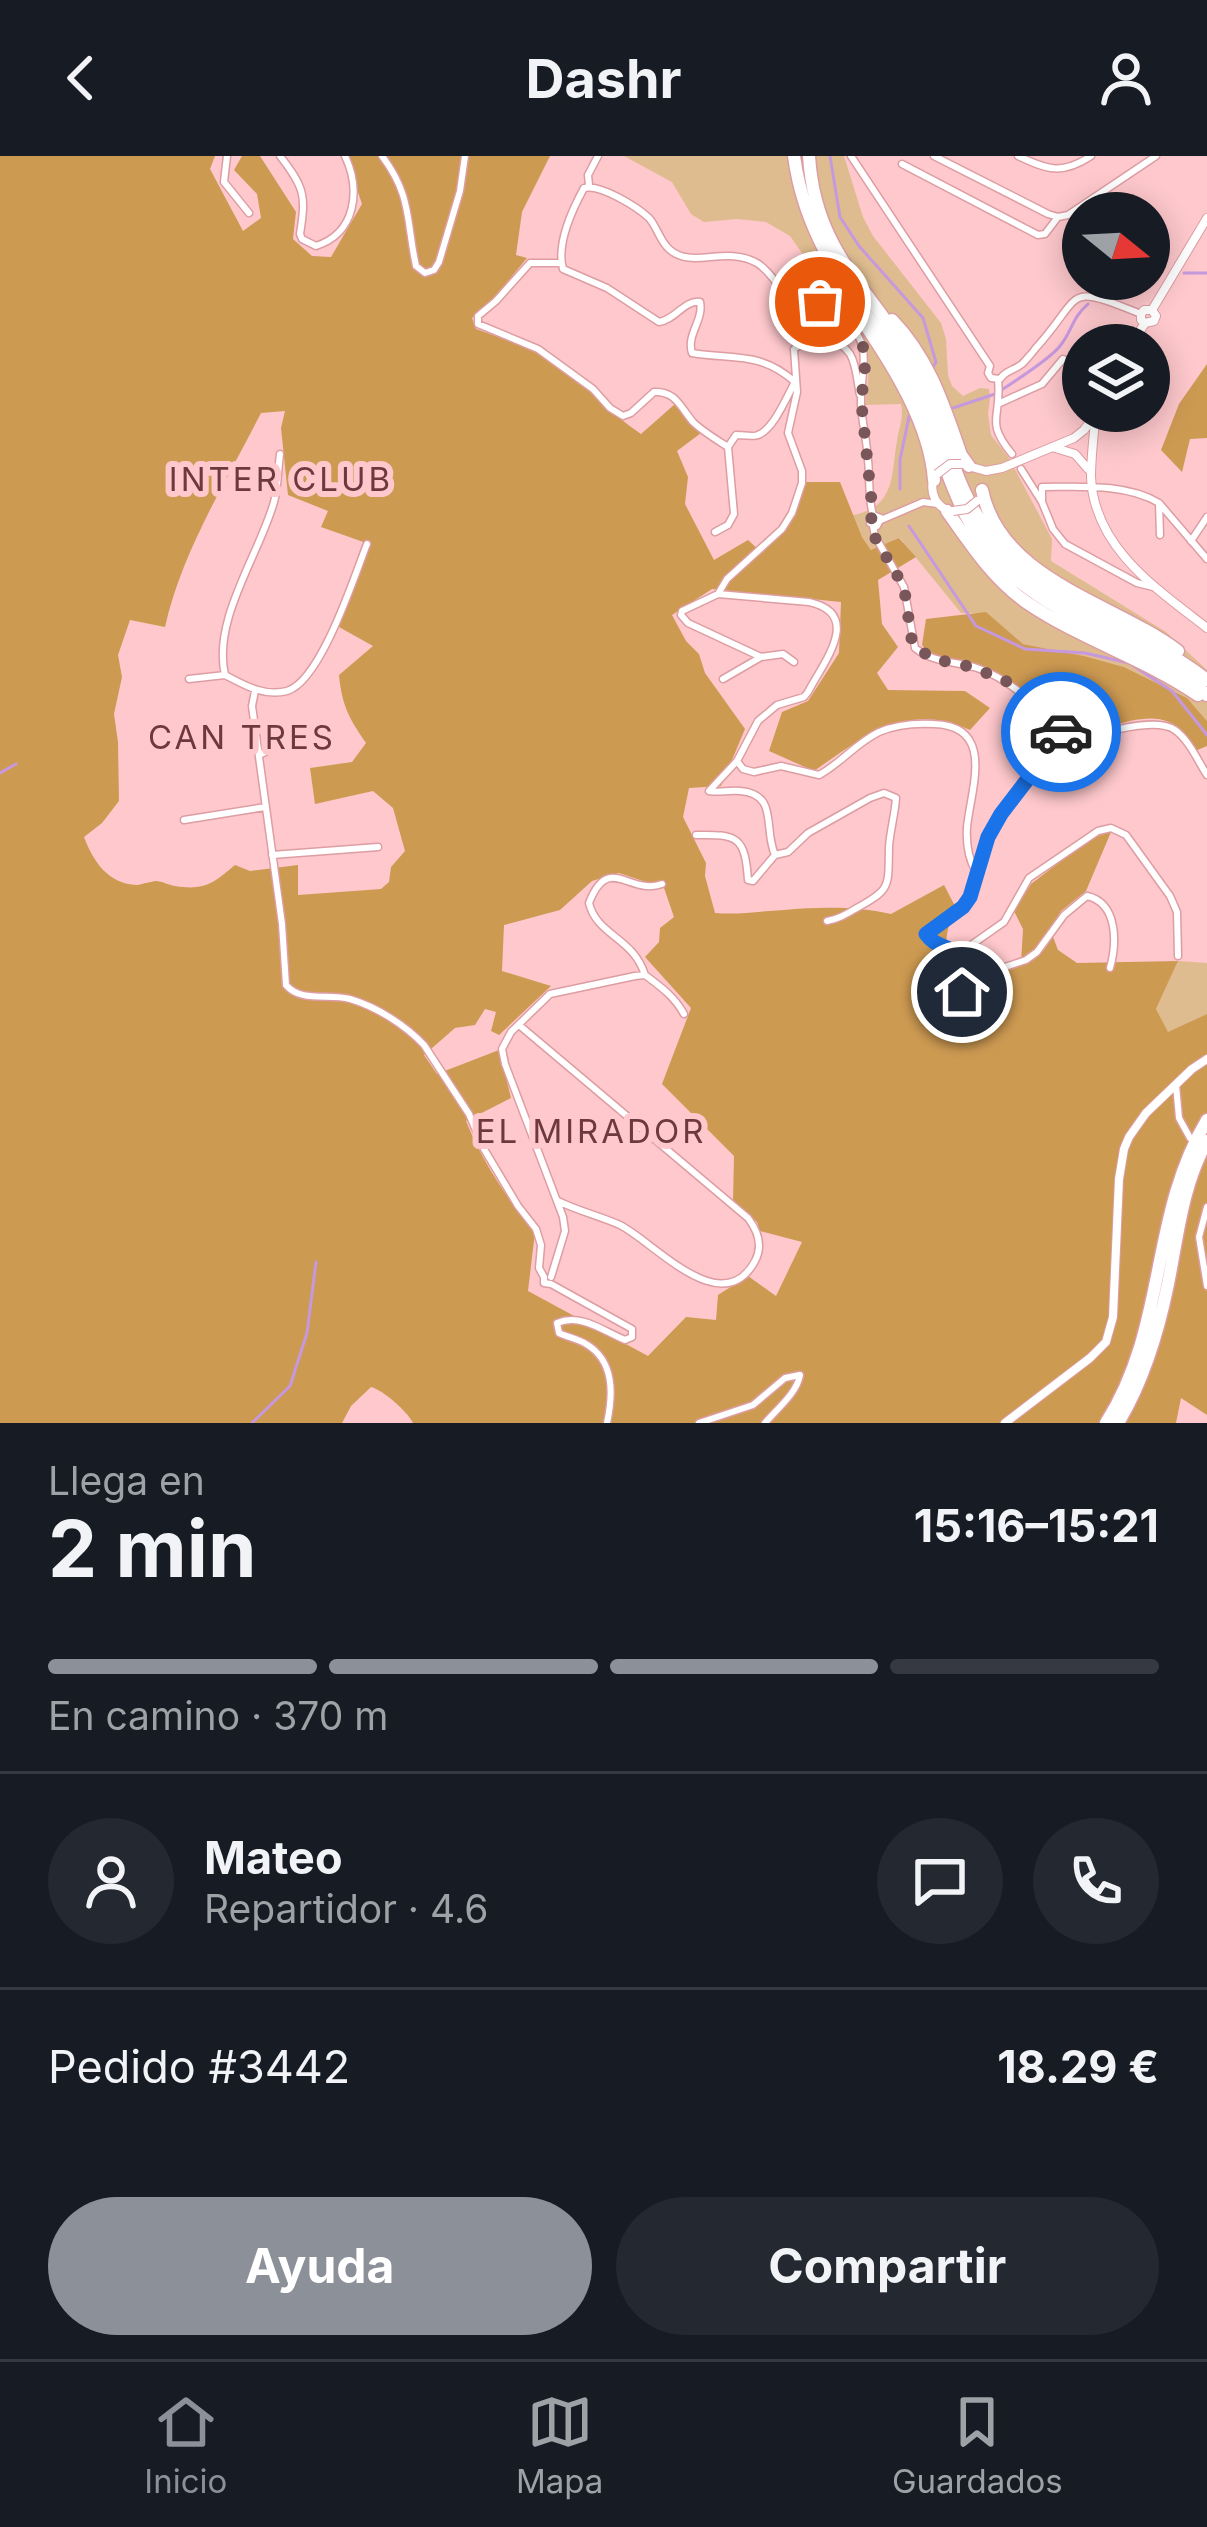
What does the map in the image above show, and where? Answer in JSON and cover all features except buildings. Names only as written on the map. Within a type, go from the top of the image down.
[{"type":"highway","points":[[794,156],[811,223],[847,298],[909,398],[934,481]]},
{"type":"highway","points":[[809,156],[813,191],[825,227],[844,265],[919,373],[966,495],[992,538],[1042,585],[1176,657],[1207,680]]},
{"type":"highway","points":[[828,259],[897,356],[920,398],[958,501],[990,552],[1050,604],[1184,675],[1207,698]]},
{"type":"highway","points":[[864,294],[918,351],[967,466]]},
{"type":"highway","points":[[979,495],[1008,541],[1040,571],[1161,638],[1207,680]]},
{"type":"highway","points":[[946,509],[984,563],[1024,601],[1207,698]]},
{"type":"highway","points":[[1106,1423],[1139,1357],[1177,1185],[1207,1120]]},
{"type":"highway","points":[[1118,1423],[1148,1362],[1190,1175],[1207,1142]]},
{"type":"street","points":[[227,156],[224,182],[249,213]]},
{"type":"street","points":[[280,156],[304,198],[302,239],[316,246],[337,235],[353,208],[356,189],[346,156]]},
{"type":"street","points":[[382,156],[404,193],[416,266],[425,273],[440,262],[465,156]]},
{"type":"street","points":[[589,185],[588,175],[598,156]]},
{"type":"street","points":[[851,156],[990,366]]},
{"type":"street","points":[[934,156],[1058,217]]},
{"type":"street","points":[[1018,156],[1050,170],[1073,167],[1091,156]]},
{"type":"street","points":[[902,164],[1038,235],[1046,234],[1058,217],[1156,156]]},
{"type":"street","points":[[589,185],[582,190],[562,247],[560,263],[568,273],[608,288],[659,322],[689,303],[700,302],[701,314],[689,344],[692,353],[763,361],[795,382]]},
{"type":"street","points":[[589,185],[642,213],[676,254],[703,259],[743,256],[772,274],[796,303],[824,302],[835,308],[858,333],[864,349],[861,399]]},
{"type":"street","points":[[1012,454],[994,423],[1000,401],[998,383],[1004,372],[1023,363],[1077,298],[1100,296],[1152,323],[1156,318],[1152,310],[1207,218]]},
{"type":"street","points":[[560,263],[530,263],[478,316],[478,324],[538,349],[623,416],[654,392],[668,393],[695,424],[728,446]]},
{"type":"street","points":[[1141,324],[1143,319]]},
{"type":"street","points":[[718,594],[792,513],[802,484],[788,434],[796,405],[794,350],[809,340],[834,342],[851,356],[877,517]]},
{"type":"street","points":[[1000,401],[1042,384],[1062,360]]},
{"type":"street","points":[[998,383],[989,377],[990,366],[1001,364],[1004,372]]},
{"type":"street","points":[[715,532],[728,525],[734,514],[728,446],[736,435],[760,434],[795,382]]},
{"type":"street","points":[[919,504],[950,464],[986,471],[1002,468],[1081,432]]},
{"type":"street","points":[[1092,483],[1095,432]]},
{"type":"street","points":[[1050,447],[1078,456],[1086,465],[1101,517],[1130,566],[1207,628]]},
{"type":"street","points":[[225,675],[221,659],[225,627],[275,500],[280,454]]},
{"type":"street","points":[[967,466],[980,478],[979,495]]},
{"type":"street","points":[[1002,468],[967,509],[946,509],[927,501],[870,521],[907,594],[916,648],[934,659],[1006,681],[1071,745]]},
{"type":"street","points":[[1021,469],[1065,544],[1153,587]]},
{"type":"street","points":[[934,481],[946,509]]},
{"type":"street","points":[[1042,502],[1042,487],[1092,483],[1149,497],[1207,559]]},
{"type":"street","points":[[1159,503],[1160,535]]},
{"type":"street","points":[[1191,542],[1207,517]]},
{"type":"street","points":[[189,679],[225,675],[255,691],[286,691],[311,672],[367,544]]},
{"type":"street","points":[[761,657],[681,615],[718,594],[823,605],[834,612],[838,622],[830,656],[808,692],[766,713],[737,760],[709,791],[746,791],[760,797],[768,807],[768,837],[775,855]]},
{"type":"street","points":[[723,679],[761,657],[783,654],[794,662]]},
{"type":"street","points":[[255,691],[252,706],[288,988],[299,995],[343,997],[370,1006],[424,1046],[536,1229],[541,1245],[539,1268],[548,1280],[633,1331],[631,1339],[623,1340],[587,1323],[564,1319],[557,1324],[559,1333],[588,1345],[608,1370],[612,1384],[607,1423]]},
{"type":"street","points":[[737,760],[743,769],[754,772],[781,766],[819,776],[880,732],[926,724],[952,727],[969,738],[974,749],[967,829],[968,858],[976,872]]},
{"type":"street","points":[[957,955],[926,934],[970,897],[988,837],[1043,759],[1129,726],[1163,724],[1183,737],[1207,775]]},
{"type":"street","points":[[259,755],[311,729]]},
{"type":"street","points":[[696,835],[722,834],[740,842],[746,851],[748,880],[753,881],[775,855],[788,852],[802,837],[870,798],[884,793],[896,798],[890,868],[883,890],[827,921]]},
{"type":"street","points":[[184,820],[266,807]]},
{"type":"street","points":[[1110,968],[1114,952],[1110,912],[1095,896],[1088,896],[1064,915],[1037,952],[985,974],[962,992],[953,991],[950,985],[957,955],[1004,922],[1029,878],[1098,831],[1111,828],[1126,835],[1169,896],[1177,912],[1178,956]]},
{"type":"street","points":[[272,855],[378,847]]},
{"type":"street","points":[[662,884],[653,887],[611,877],[595,886],[589,903],[596,922],[628,946],[640,959],[645,975],[676,1000],[684,1014]]},
{"type":"street","points":[[565,1231],[502,1049],[526,1014],[550,994],[645,975]]},
{"type":"street","points":[[519,1025],[748,1218],[760,1245],[754,1263],[734,1282],[708,1282],[617,1224],[558,1201]]},
{"type":"street","points":[[1005,1423],[1097,1353],[1109,1336],[1124,1149],[1137,1123],[1207,1059]]},
{"type":"street","points":[[1176,1084],[1179,1118],[1190,1138]]},
{"type":"street","points":[[1207,1207],[1199,1237],[1207,1286]]},
{"type":"street","points":[[548,1280],[571,1216],[578,1210]]},
{"type":"street","points":[[699,1423],[753,1405],[785,1378],[800,1375],[801,1381],[765,1423]]},
{"type":"shaded area","points":[[0,156],[215,156],[210,169],[243,231],[261,218],[257,194],[234,170],[242,156],[260,156],[296,212],[293,239],[312,256],[331,257],[362,204],[346,156],[550,156],[522,212],[516,255],[527,258],[472,318],[476,329],[531,348],[552,361],[641,434],[675,404],[701,433],[677,451],[688,477],[685,504],[714,560],[748,540],[762,553],[788,527],[806,482],[840,482],[871,550],[899,538],[916,557],[878,580],[882,624],[898,647],[877,673],[888,690],[965,691],[990,708],[970,730],[926,719],[888,726],[814,771],[769,751],[782,712],[808,701],[839,653],[841,602],[712,589],[672,615],[745,729],[721,786],[689,788],[683,817],[706,863],[715,913],[837,908],[891,914],[944,885],[955,906],[948,953],[963,982],[1021,963],[1023,929],[1014,911],[1031,884],[1091,838],[1111,832],[1086,891],[1061,911],[1050,929],[1058,950],[1077,963],[1178,961],[1156,1009],[1168,1032],[1207,1014],[1207,1415],[1181,1398],[1176,1423],[413,1423],[395,1402],[371,1387],[351,1406],[342,1423],[0,1423]],"holes":[[[285,411],[281,428],[288,495],[328,511],[321,527],[369,544],[339,627],[373,646],[339,675],[347,711],[366,743],[352,762],[310,768],[315,804],[373,791],[393,808],[405,851],[381,889],[298,895],[298,865],[250,871],[235,865],[214,881],[194,887],[156,881],[127,884],[103,870],[84,837],[119,801],[114,714],[122,677],[118,655],[130,620],[165,627],[194,544],[261,413]],[[619,873],[664,888],[674,917],[660,928],[659,942],[645,957],[691,1008],[662,1084],[734,1156],[733,1201],[757,1222],[760,1231],[802,1242],[776,1296],[748,1276],[718,1295],[716,1320],[686,1317],[648,1356],[528,1291],[535,1232],[496,1179],[466,1121],[511,1098],[499,1050],[437,1074],[424,1055],[455,1028],[475,1025],[485,1009],[496,1012],[491,1031],[499,1035],[551,986],[502,971],[504,925],[560,910],[592,881]]]},
{"type":"shaded area","points":[[624,156],[844,156],[873,236],[941,323],[952,386],[963,396],[989,389],[991,435],[1009,458],[1052,539],[1051,561],[1166,632],[1207,670],[1207,721],[1187,698],[1124,667],[1023,644],[986,613],[961,613],[900,538],[872,551],[853,515],[877,505],[889,488],[902,410],[901,404],[865,405],[868,356],[856,324],[835,305],[813,299],[811,266],[790,236],[766,222],[704,222],[691,214],[672,182]]},
{"type":"shaded area","points":[[1207,364],[1207,438],[1190,439],[1182,472],[1161,450],[1179,404]]},
{"type":"shaded area","points":[[986,612],[1023,644],[1124,667],[1187,698],[1207,721],[1207,746],[1195,751],[1169,722],[1147,718],[1075,739],[1007,678],[982,666],[929,654],[922,645],[926,619]]},
{"type":"shaded area","points":[[1178,961],[1207,963],[1207,1014],[1168,1033],[1156,1009]]},
{"type":"waterway","points":[[830,156],[840,217],[859,246],[923,318],[936,362],[933,367]]},
{"type":"waterway","points":[[1184,273],[1207,273]]},
{"type":"waterway","points":[[1003,389],[1055,351],[1088,304]]},
{"type":"waterway","points":[[953,408],[995,394]]},
{"type":"waterway","points":[[900,489],[900,460],[910,412]]},
{"type":"waterway","points":[[909,526],[976,626],[1025,649],[1085,653],[1129,663],[1172,691],[1207,735]]},
{"type":"waterway","points":[[0,773],[16,764]]},
{"type":"waterway","points":[[252,1423],[290,1386],[307,1333],[316,1262]]},
{"type":"way so far","points":[[820,302],[835,308],[852,325],[864,349],[861,399],[870,521],[907,594],[912,642],[925,656],[1006,681],[1061,732]]},
{"type":"district","name":"INTER CLUB","points":[[281,479]]},
{"type":"district","name":"CAN TRES","points":[[242,737]]},
{"type":"district","name":"EL MIRADOR","points":[[591,1131]]},
{"type":"route","points":[[962,992],[953,991],[950,985],[957,955],[926,934],[970,897],[988,837],[1001,814],[1043,759],[1071,745],[1061,732]]}]
